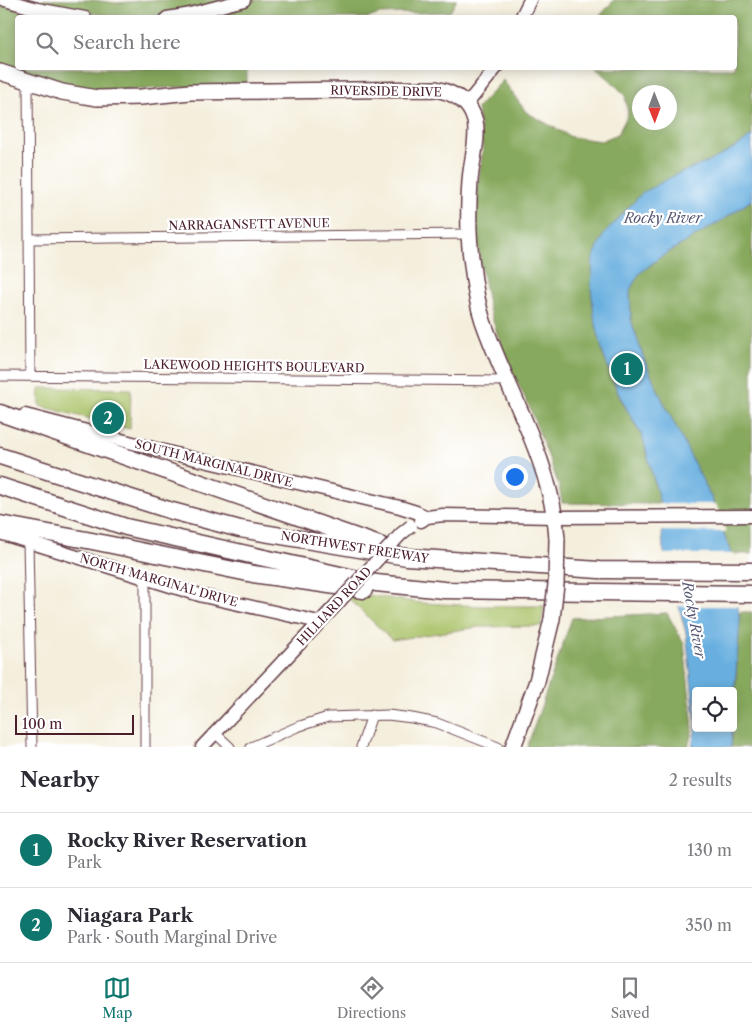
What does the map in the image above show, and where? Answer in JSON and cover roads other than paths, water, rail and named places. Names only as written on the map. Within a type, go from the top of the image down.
[{"type":"highway","points":[[0,413],[370,541],[407,557]]},
{"type":"highway","name":"NORTHWEST FREEWAY","points":[[0,456],[172,511],[240,529],[407,557],[599,570],[752,571]]},
{"type":"highway","name":"NORTHWEST FREEWAY","points":[[0,486],[126,527],[376,583],[444,590],[752,594]]},
{"type":"highway","points":[[0,524],[253,574],[375,592],[436,598],[579,592]]},
{"type":"main road","points":[[5,0],[69,15]]},
{"type":"main road","points":[[182,15],[222,7],[244,0]]},
{"type":"main road","points":[[522,15],[530,0]]},
{"type":"main road","points":[[494,70],[466,105],[475,121],[470,181],[469,234],[472,264],[482,319],[541,463],[556,517],[557,539],[556,584],[552,618],[537,681],[513,747]]},
{"type":"main road","name":"RIVERSIDE DRIVE","points":[[0,72],[62,92],[96,98],[141,97],[190,92],[436,89],[452,93],[466,105]]},
{"type":"main road","name":"SOUTH MARGINAL DRIVE","points":[[0,408],[183,456],[400,507],[427,517]]},
{"type":"main road","name":"HILLIARD ROAD","points":[[202,747],[401,534],[427,517],[443,515],[556,517],[752,516]]},
{"type":"main road","name":"NORTH MARGINAL DRIVE","points":[[0,533],[203,596],[319,622]]},
{"type":"street","points":[[28,81],[30,376]]},
{"type":"street","name":"NARRAGANSETT AVENUE","points":[[30,239],[469,234]]},
{"type":"street","name":"LAKEWOOD HEIGHTS BOULEVARD","points":[[0,376],[507,382]]},
{"type":"street","points":[[28,542],[32,747]]},
{"type":"street","points":[[145,578],[145,747]]},
{"type":"street","points":[[251,747],[297,727],[328,717],[372,715],[412,718],[437,723],[498,747]]},
{"type":"street","points":[[361,747],[372,715]]},
{"type":"street","points":[[215,733],[230,747]]},
{"type":"water","name":"Rocky River","points":[[752,135],[752,200],[659,258],[639,274],[630,290],[631,320],[644,359],[712,499],[731,554],[740,623],[735,687],[692,687],[692,689],[686,633],[663,548],[660,504],[643,438],[619,395],[603,354],[594,316],[591,287],[593,258],[604,234],[642,193],[677,174],[711,161],[744,142]]},
{"type":"water","points":[[695,732],[732,732],[731,747],[692,747]]},
{"type":"place","name":"Rocky River Reservation","points":[[627,369]]},
{"type":"place","name":"Niagara Park","points":[[108,418]]}]
